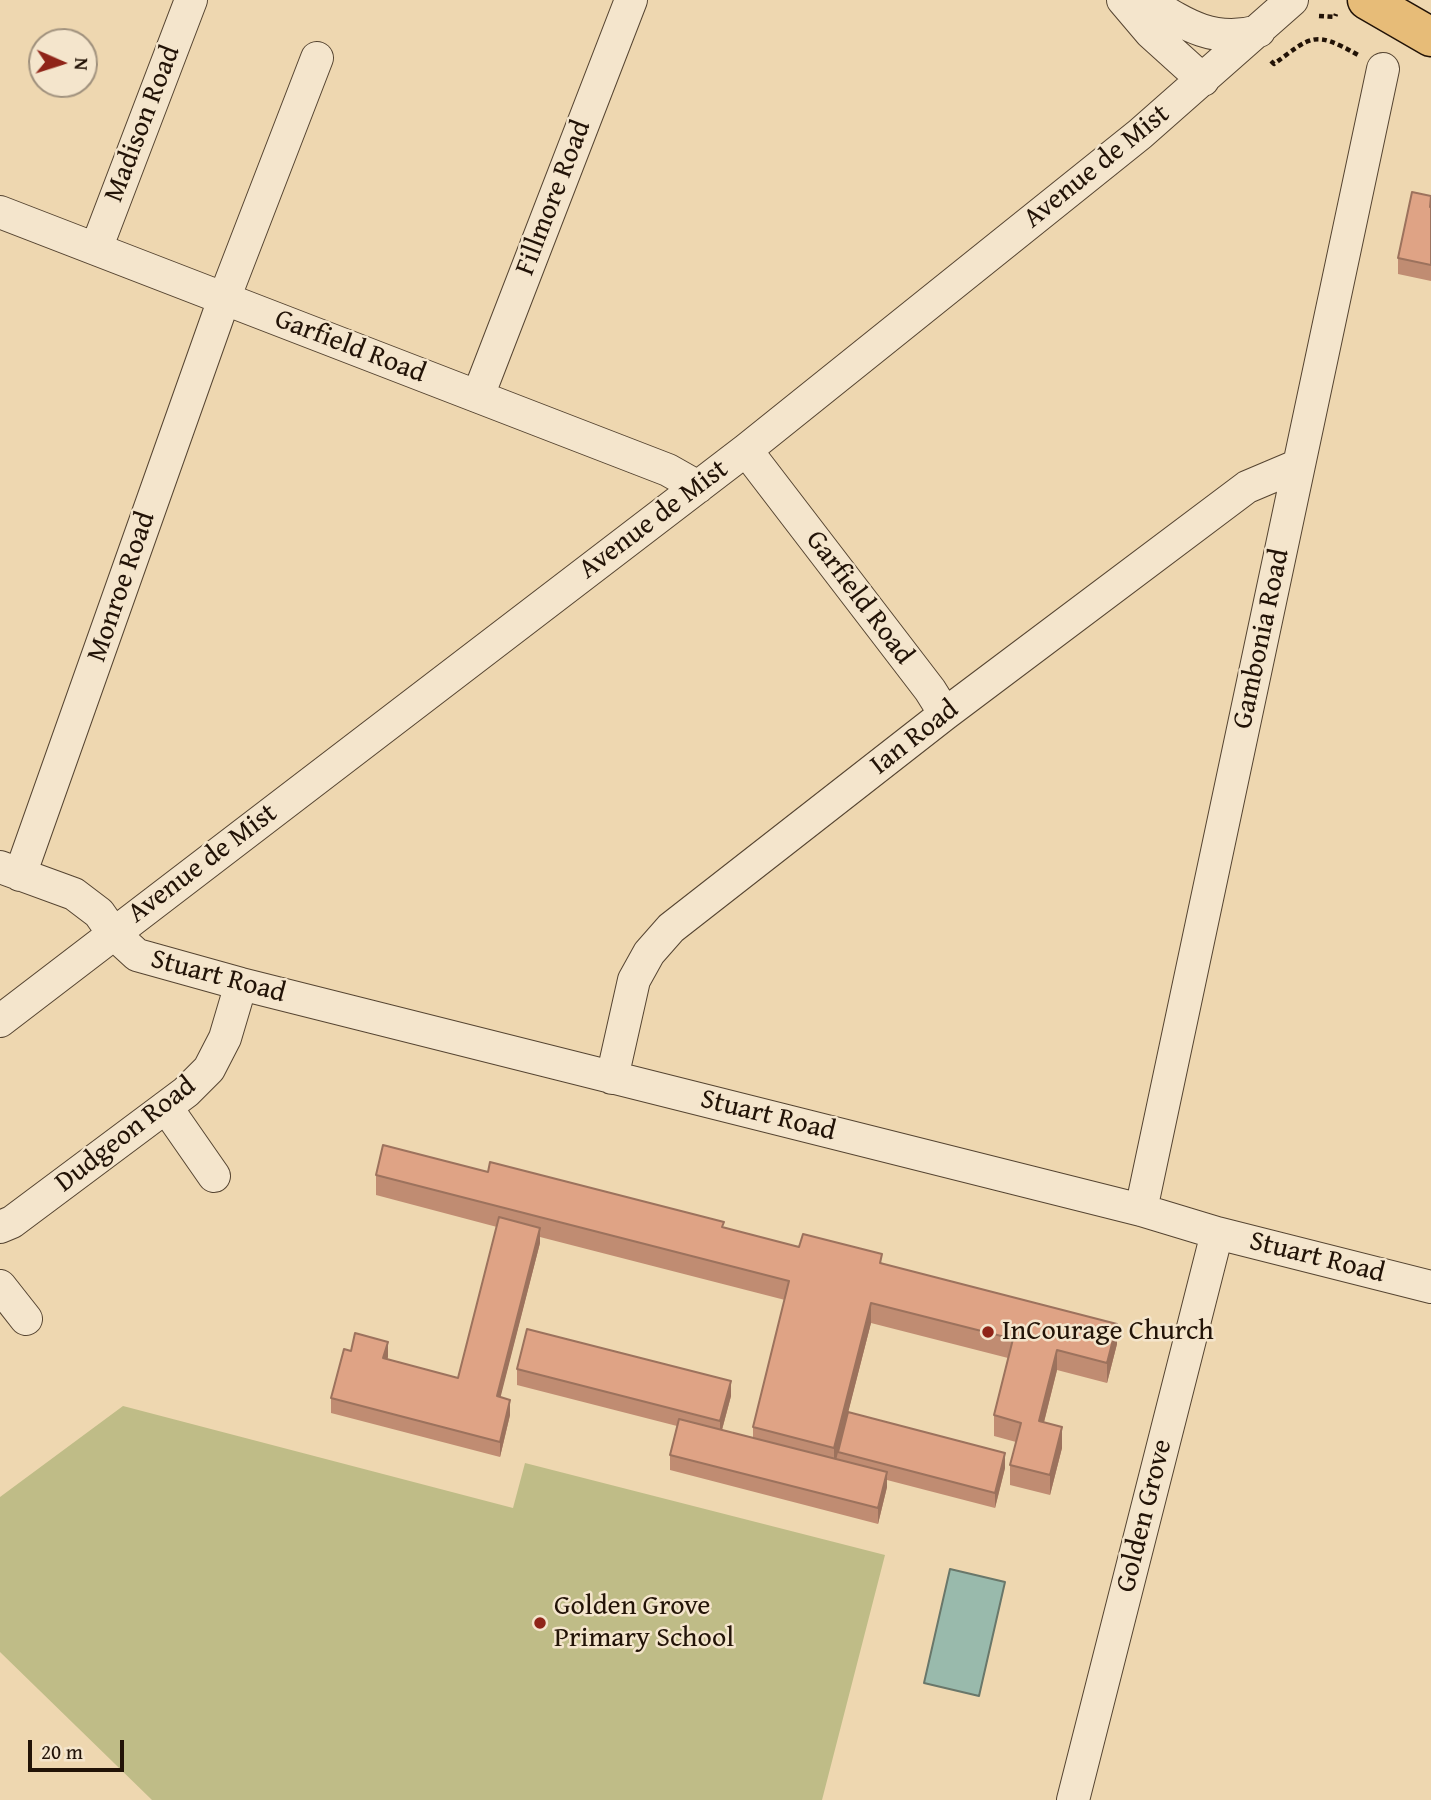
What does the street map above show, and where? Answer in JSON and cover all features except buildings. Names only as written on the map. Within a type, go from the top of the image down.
[{"type":"main road","points":[[1351,9],[1431,37]]},
{"type":"street","name":"Madison Road","points":[[96,249],[191,0]]},
{"type":"street","name":"Fillmore Road","points":[[478,397],[631,0]]},
{"type":"street","points":[[1124,0],[1151,33],[1203,80]]},
{"type":"street","points":[[1146,0],[1187,23],[1217,35],[1241,36],[1264,44]]},
{"type":"street","name":"Avenue de Mist","points":[[0,1021],[746,450],[1140,134],[1203,80],[1264,44],[1292,0]]},
{"type":"street","name":"Monroe Road","points":[[10,871],[317,58]]},
{"type":"street","name":"Gambonia Road","points":[[1142,1210],[1384,69]]},
{"type":"street","name":"Garfield Road","points":[[0,212],[668,470],[698,487]]},
{"type":"street","name":"Garfield Road","points":[[746,450],[946,714]]},
{"type":"street","name":"Ian Road","points":[[612,1077],[634,980],[649,953],[671,928],[946,714],[1247,487],[1299,465]]},
{"type":"street","name":"Stuart Road","points":[[10,871],[74,894],[99,913],[113,933],[137,956],[1142,1210],[1217,1233],[1431,1287]]},
{"type":"street","name":"Dudgeon Road","points":[[0,1227],[12,1222],[186,1092],[209,1069],[225,1038],[241,984]]},
{"type":"street","points":[[166,1107],[214,1176]]},
{"type":"street","name":"Golden Grove","points":[[1073,1800],[1217,1233]]},
{"type":"street","points":[[0,1286],[26,1319]]},
{"type":"path","points":[[1320,16],[1351,9]]},
{"type":"path","points":[[1264,44],[1274,64],[1307,40],[1321,38],[1341,45],[1384,69]]},
{"type":"shaded area","points":[[123,1406],[513,1508],[525,1463],[885,1555],[822,1800],[152,1800],[0,1652],[0,1497]]},
{"type":"shaded area","points":[[950,1569],[1005,1582],[979,1696],[924,1683]]},
{"type":"place","name":"InCourage Church","points":[[988,1332]]},
{"type":"place","name":"Golden Grove Primary School","points":[[540,1623]]}]
